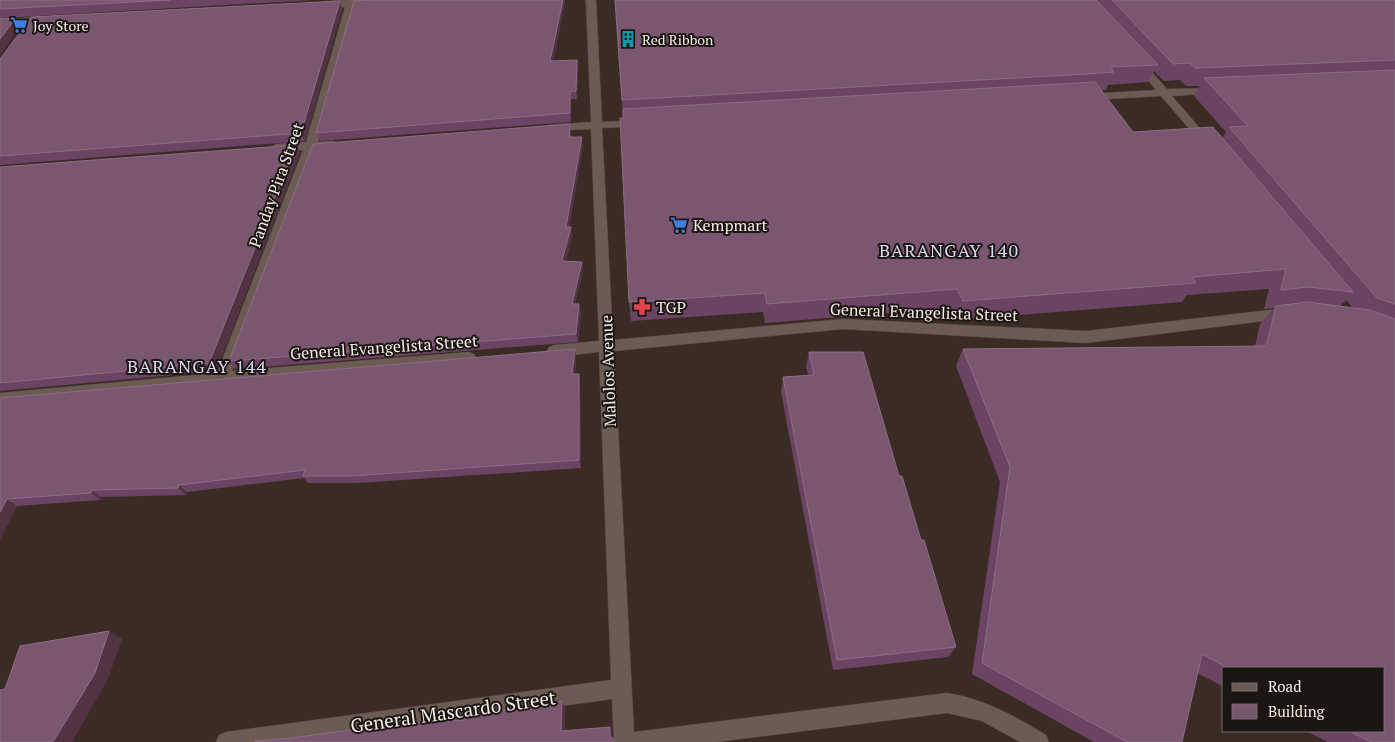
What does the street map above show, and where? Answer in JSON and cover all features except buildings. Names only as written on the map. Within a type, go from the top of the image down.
[{"type":"street","name":"Malolos Avenue","points":[[591,0],[624,742]]},
{"type":"street","points":[[311,6],[351,2],[379,2]]},
{"type":"street","name":"Panday Pira Street","points":[[222,378],[311,145],[351,2]]},
{"type":"street","points":[[0,22],[63,19]]},
{"type":"street","points":[[22,35],[33,20]]},
{"type":"street","points":[[1133,57],[1216,153]]},
{"type":"street","points":[[1078,98],[1225,90]]},
{"type":"street","points":[[538,129],[656,122]]},
{"type":"street","points":[[262,149],[341,143]]},
{"type":"street","name":"General Evangelista Street","points":[[542,352],[844,324],[1086,337],[1291,312],[1300,314]]},
{"type":"street","name":"General Evangelista Street","points":[[0,399],[222,378],[484,357]]},
{"type":"street","name":"General Mascardo Street","points":[[226,742],[622,688]]},
{"type":"street","points":[[634,742],[925,704],[947,703],[969,705],[988,713],[1038,742]]},
{"type":"place","name":"Joy Store","points":[[19,25]]},
{"type":"place","name":"Red Ribbon","points":[[628,39]]},
{"type":"place","name":"Kempmart","points":[[679,225]]},
{"type":"place","name":"TGP","points":[[642,307]]},
{"type":"district","name":"BARANGAY 140","points":[[949,250]]},
{"type":"district","name":"BARANGAY 144","points":[[197,366]]}]
